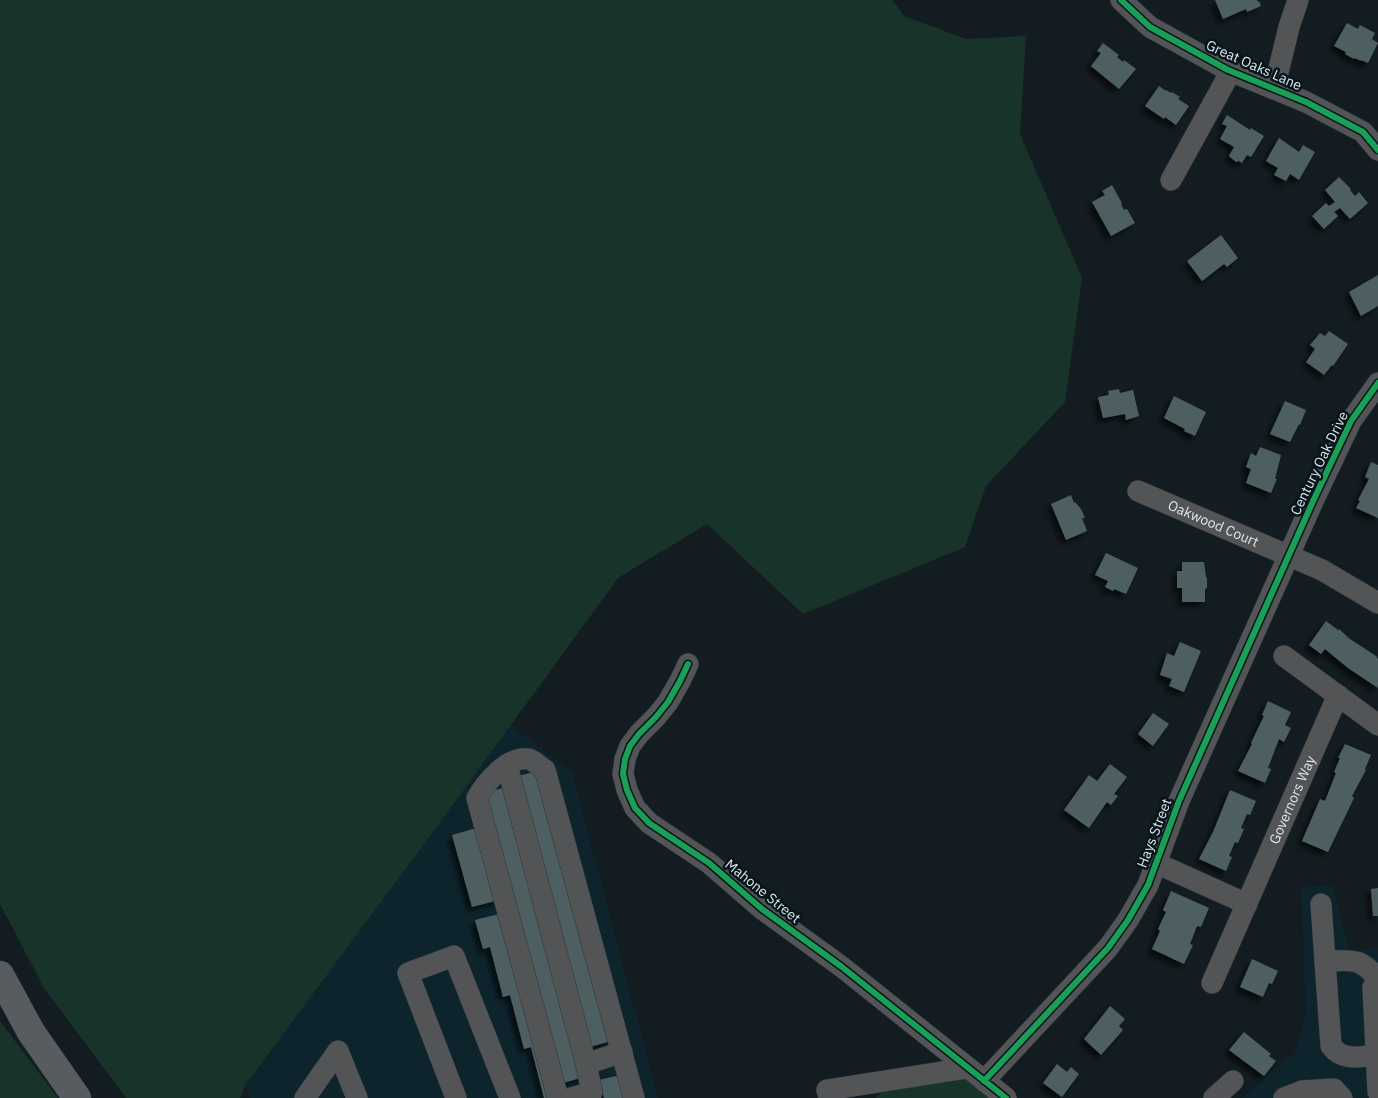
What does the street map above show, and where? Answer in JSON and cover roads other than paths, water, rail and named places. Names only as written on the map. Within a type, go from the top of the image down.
[{"type":"highway","points":[[0,975],[31,1032],[77,1098]]},
{"type":"street","name":"Great Oaks Lane","points":[[1121,0],[1150,27],[1231,71],[1306,102],[1363,132],[1378,150]]},
{"type":"street","points":[[1274,89],[1289,26],[1298,0]]},
{"type":"street","points":[[1171,180],[1231,71]]},
{"type":"street","name":"Century Oak Drive","points":[[1289,557],[1351,421],[1378,383]]},
{"type":"street","name":"Oakwood Court","points":[[1138,492],[1329,574],[1378,603]]},
{"type":"street","name":"Hays Street","points":[[984,1081],[1108,948],[1128,920],[1148,885],[1179,801],[1289,557]]},
{"type":"street","points":[[1284,656],[1378,725]]},
{"type":"street","name":"Mahone Street","points":[[688,664],[668,702],[639,734],[630,746],[625,759],[623,774],[627,790],[636,808],[649,823],[710,863],[762,909],[842,967],[1006,1098]]},
{"type":"street","name":"Governors Way","points":[[1212,983],[1338,696]]},
{"type":"street","points":[[558,1098],[477,798],[486,783],[513,760],[530,759],[545,770],[634,1098]]},
{"type":"street","points":[[507,766],[593,1095],[571,1098]]},
{"type":"street","points":[[1156,863],[1247,904]]},
{"type":"street","points":[[1321,904],[1331,1046],[1342,1056],[1354,1057],[1377,1073]]},
{"type":"street","points":[[456,1098],[408,973],[454,956],[510,1098]]},
{"type":"street","points":[[1325,961],[1359,962],[1368,967],[1378,980],[1373,988],[1377,1073]]},
{"type":"street","points":[[305,1098],[338,1051],[357,1098]]},
{"type":"street","points":[[586,1064],[622,1052]]},
{"type":"street","points":[[829,1098],[828,1090],[967,1068]]},
{"type":"street","points":[[1214,1098],[1233,1082]]},
{"type":"street","points":[[1284,1098],[1302,1091],[1334,1089],[1342,1098]]}]
